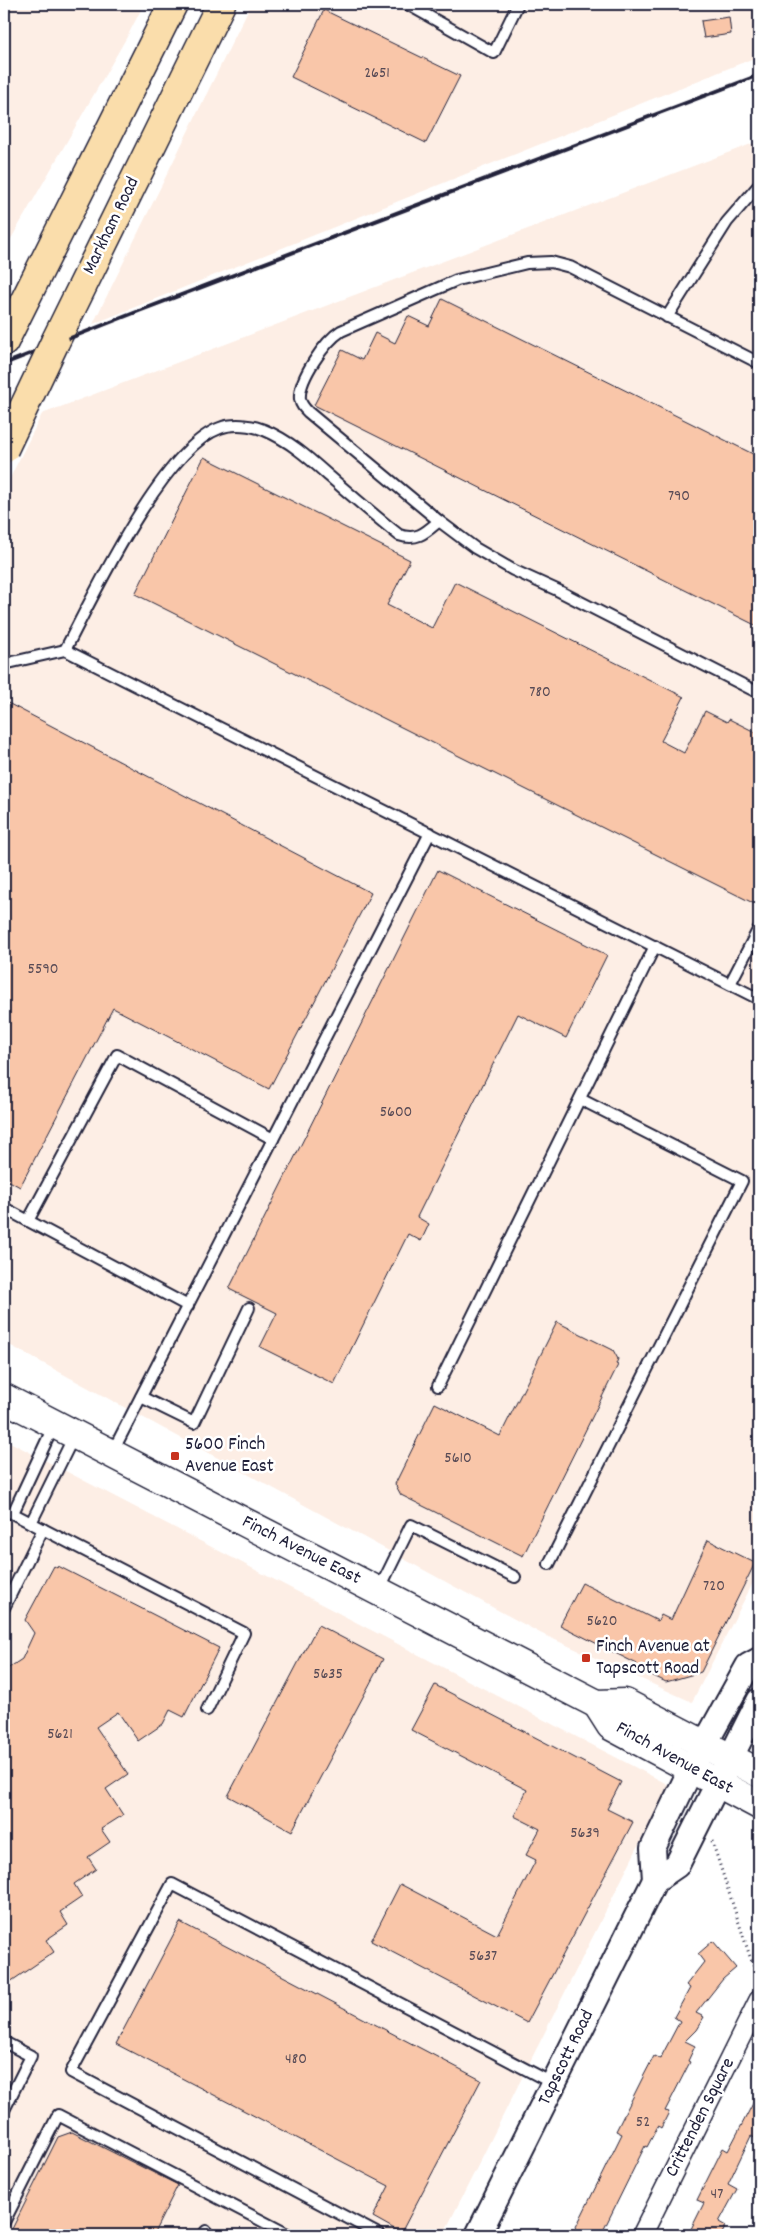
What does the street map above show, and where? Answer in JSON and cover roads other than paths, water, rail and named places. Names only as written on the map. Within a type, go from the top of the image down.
[{"type":"main road","points":[[4,342],[173,4]]},
{"type":"main road","name":"Markham Road","points":[[4,449],[222,4]]},
{"type":"main road","name":"Finch Avenue East","points":[[4,1398],[597,1704],[625,1703],[759,1773]]},
{"type":"main road","name":"Finch Avenue East","points":[[597,1704],[611,1726],[759,1806]]},
{"type":"street","points":[[656,1880],[653,1848],[691,1769],[748,1666],[759,1660]]},
{"type":"street","name":"Tapscott Road","points":[[478,2235],[656,1880],[676,1865],[759,1701]]},
{"type":"street","name":"Crittenden Square","points":[[642,2235],[759,2000]]},
{"type":"lane","points":[[407,4],[494,53],[518,4]]},
{"type":"lane","points":[[668,317],[728,222],[759,185]]},
{"type":"lane","points":[[759,363],[570,267],[551,262],[527,263],[457,280],[363,320],[331,338],[314,360],[300,392],[302,407],[439,521],[475,548],[513,570],[759,693]]},
{"type":"lane","points":[[66,650],[124,539],[147,503],[174,466],[192,446],[220,428],[241,425],[264,430],[286,442],[308,458],[399,535],[409,539],[416,538],[439,521]]},
{"type":"lane","points":[[4,664],[66,650],[759,999]]},
{"type":"lane","points":[[112,1454],[430,833]]},
{"type":"lane","points":[[730,984],[759,928]]},
{"type":"lane","points":[[438,1386],[655,946]]},
{"type":"lane","points":[[28,1221],[117,1055],[273,1139]]},
{"type":"lane","points":[[549,1564],[742,1181],[580,1099]]},
{"type":"lane","points":[[4,1208],[188,1306]]},
{"type":"lane","points":[[141,1397],[194,1423],[249,1308]]},
{"type":"lane","points":[[65,1429],[8,1511],[244,1633],[207,1710]]},
{"type":"lane","points":[[31,1522],[65,1429]]},
{"type":"lane","points":[[378,1591],[411,1526],[515,1577]]},
{"type":"lane","points":[[4,1608],[8,1591],[43,1529]]},
{"type":"lane","points":[[380,2235],[71,2072],[172,1884],[555,2084]]},
{"type":"lane","points":[[4,2042],[31,2056],[4,2110]]},
{"type":"lane","points":[[4,2222],[58,2114],[289,2235]]},
{"type":"railway","points":[[4,364],[759,75]]},
{"type":"place","name":"5600 Finch Avenue East","points":[[175,1456]]},
{"type":"place","name":"Finch Avenue at Tapscott Road","points":[[586,1658]]}]
